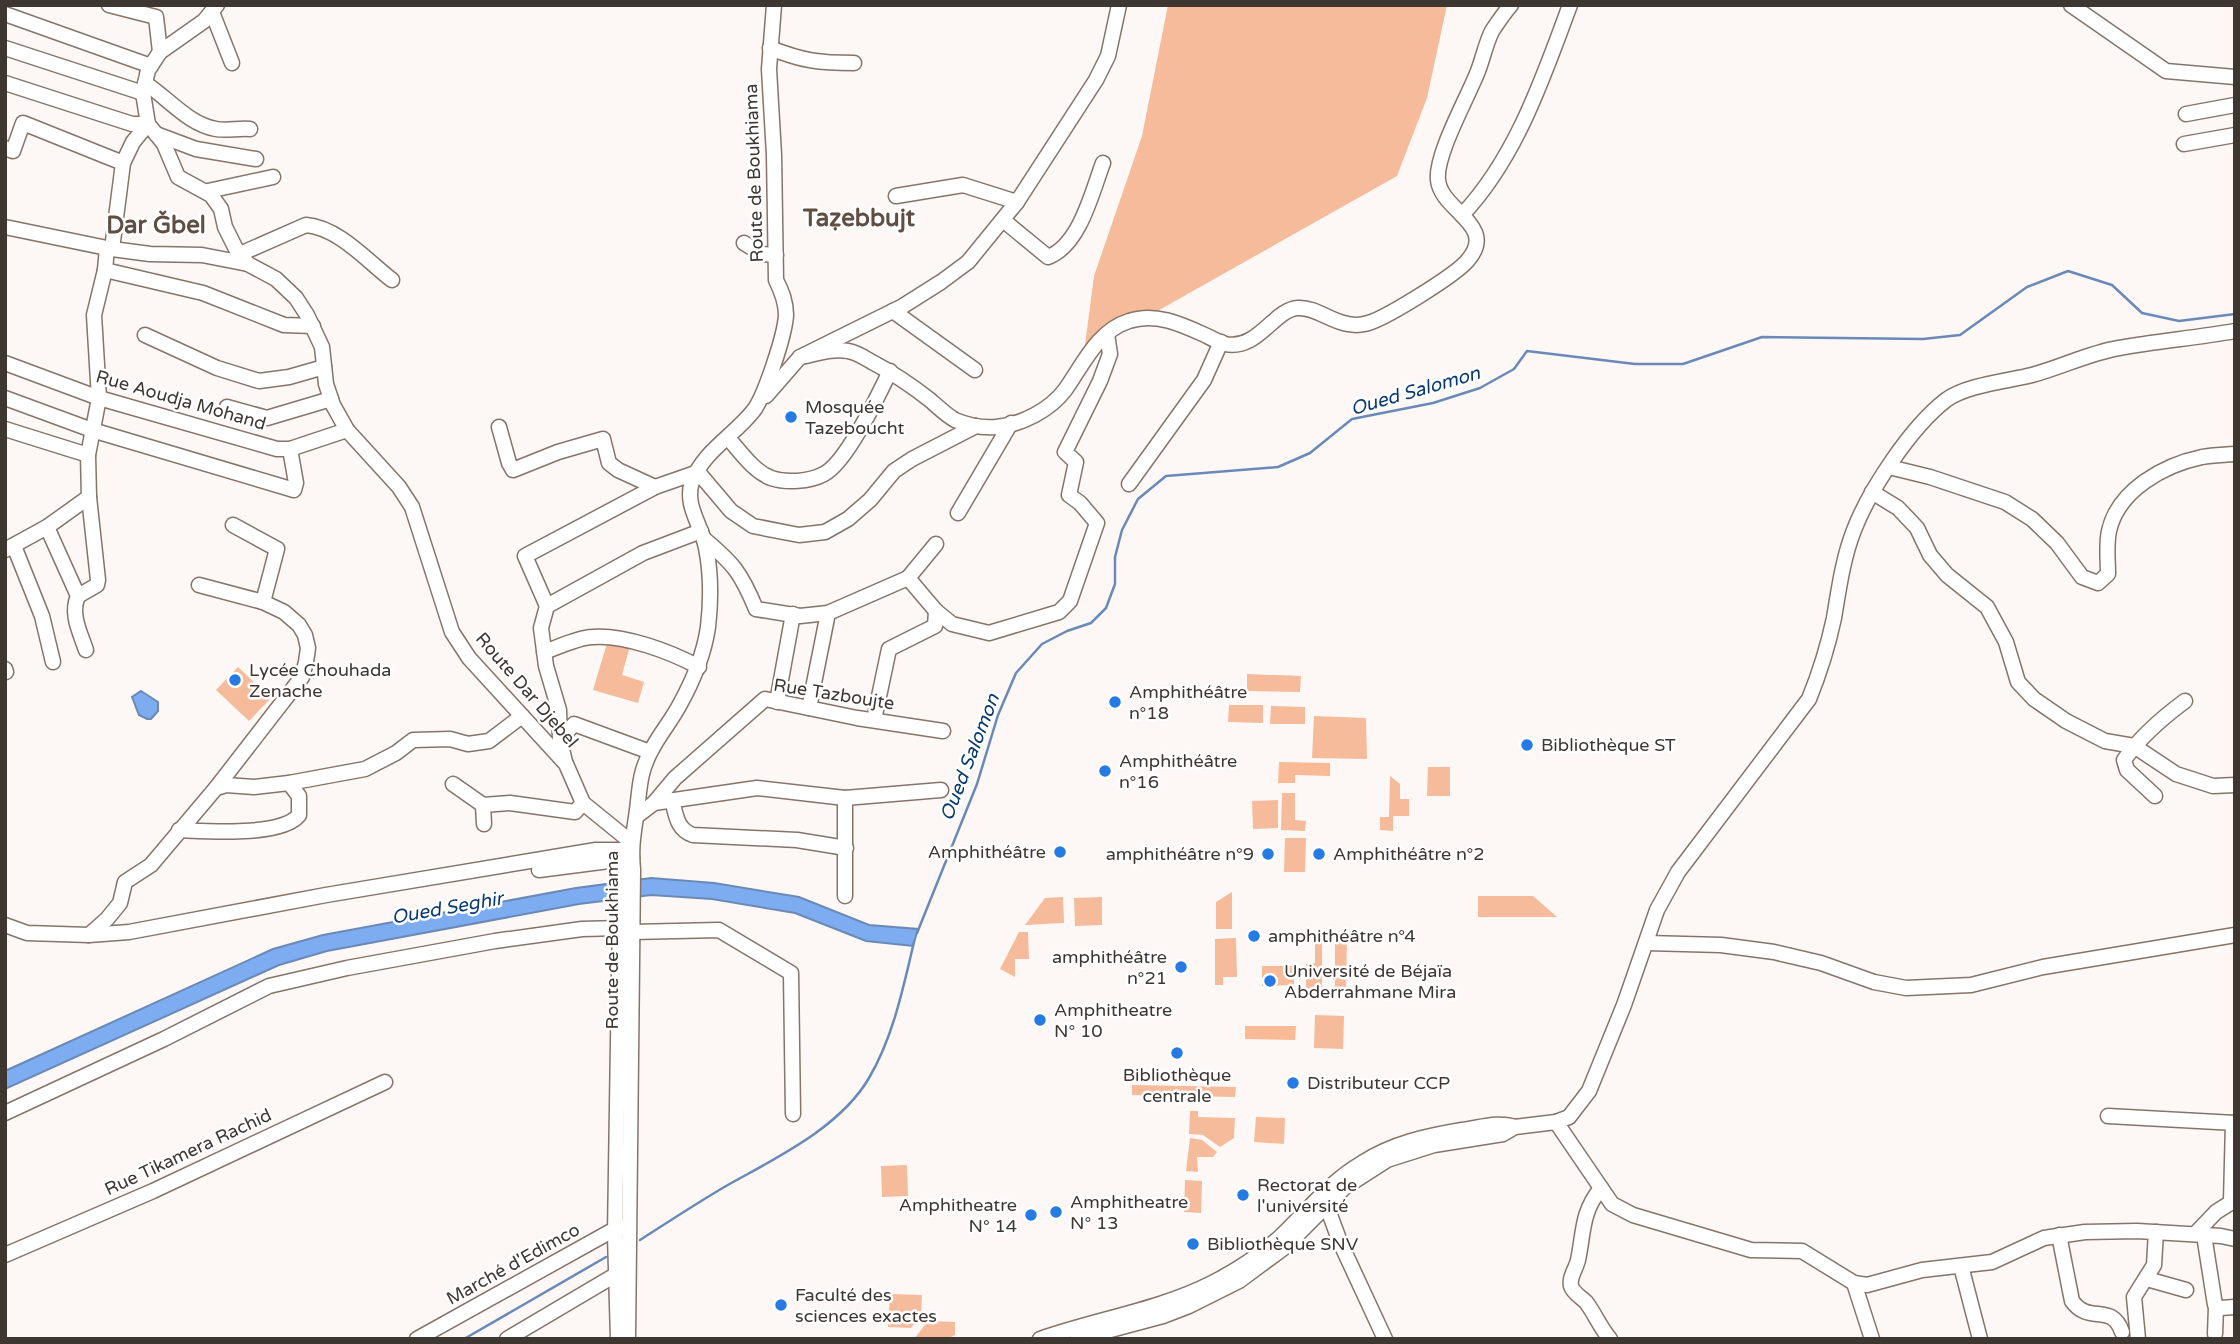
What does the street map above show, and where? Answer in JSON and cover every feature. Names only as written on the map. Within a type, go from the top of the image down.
[{"type":"street","points":[[109,5],[156,11],[160,52]]},
{"type":"street","name":"Route de Boukhiama","points":[[618,1339],[627,857],[637,816],[638,785],[650,752],[679,707],[699,667],[708,627],[710,583],[702,535],[691,503],[692,483],[706,457],[756,408],[779,349],[786,317],[784,297],[776,280],[770,48],[774,5]]},
{"type":"street","points":[[756,408],[800,357],[893,311],[942,282],[968,262],[1017,202],[1096,80],[1108,56],[1119,5]]},
{"type":"street","points":[[800,357],[831,351],[849,351],[890,371],[954,419],[976,426],[998,427],[1028,418],[1051,403],[1063,392],[1087,353],[1107,334],[1127,321],[1160,318],[1226,344],[1240,343],[1263,333],[1281,314],[1298,307],[1347,324],[1366,324],[1385,315],[1445,280],[1469,260],[1477,242],[1473,227],[1446,199],[1438,181],[1441,158],[1479,70],[1491,33],[1511,5]]},
{"type":"street","points":[[1462,215],[1481,195],[1521,125],[1540,86],[1570,5]]},
{"type":"street","points":[[2071,5],[2166,71],[2235,77]]},
{"type":"street","points":[[214,8],[204,20],[160,52],[151,66],[144,88],[151,129],[164,145],[178,177],[208,191],[221,209],[225,227],[244,259]]},
{"type":"street","points":[[214,8],[232,63]]},
{"type":"street","points":[[5,14],[151,66]]},
{"type":"street","points":[[5,48],[163,94],[188,117],[216,129],[250,129]]},
{"type":"street","points":[[770,48],[800,60],[854,63]]},
{"type":"street","points":[[5,83],[151,129],[197,149],[256,159]]},
{"type":"street","points":[[2186,114],[2235,105]]},
{"type":"street","points":[[5,148],[13,151],[23,123],[123,163]]},
{"type":"street","points":[[86,650],[74,606],[78,596],[97,585],[98,580],[89,497],[88,455],[99,398],[94,315],[105,270],[123,163],[133,142],[151,129]]},
{"type":"street","points":[[2184,144],[2235,135]]},
{"type":"street","points":[[1003,220],[1048,257],[1058,253],[1080,226],[1103,163]]},
{"type":"street","points":[[208,191],[273,177]]},
{"type":"street","points":[[896,196],[963,185],[1017,202]]},
{"type":"street","points":[[5,227],[149,254],[244,259],[306,225],[317,226],[331,231],[392,280]]},
{"type":"street","points":[[744,243],[762,254],[776,255]]},
{"type":"street","name":"Route Dar Djebel","points":[[244,259],[276,279],[296,298],[313,326],[322,347],[326,384],[331,399],[347,430],[398,487],[412,507],[452,632],[469,659],[566,764],[583,803],[627,857]]},
{"type":"street","points":[[105,270],[202,293],[284,325],[313,326]]},
{"type":"street","points":[[893,311],[975,370]]},
{"type":"street","points":[[1040,1339],[1186,1295],[1235,1270],[1282,1243],[1339,1179],[1383,1151],[1432,1135],[1501,1124],[1515,1127],[1556,1122],[1569,1117],[1588,1091],[1647,943],[1657,910],[1678,872],[1809,699],[1822,667],[1842,566],[1854,528],[1872,492],[1916,431],[1947,399],[1981,386],[2035,374],[2084,356],[2119,348],[2235,331]]},
{"type":"street","points":[[874,720],[889,649],[935,626],[952,624],[989,633],[1059,612],[1070,601],[1097,523],[1080,503],[1069,495],[1076,462],[1065,452],[1100,381],[1110,354],[1107,334]]},
{"type":"street","points":[[145,335],[217,368],[259,381],[289,377],[324,367]]},
{"type":"street","points":[[1129,484],[1205,380],[1221,342]]},
{"type":"street","name":"Rue Aoudja Mohand","points":[[5,363],[99,398],[277,449],[290,449],[347,430]]},
{"type":"street","points":[[728,438],[754,467],[771,478],[801,481],[825,474],[849,447],[870,413],[890,371]]},
{"type":"street","points":[[5,398],[92,430],[294,490],[296,483],[290,449]]},
{"type":"street","points":[[228,407],[267,418],[331,399]]},
{"type":"street","points":[[958,513],[1011,423]]},
{"type":"street","points":[[566,764],[560,740],[559,710],[544,652],[541,628],[547,606],[525,556],[655,487],[698,472],[731,511],[754,526],[799,536],[825,532],[848,519],[870,500],[894,471],[976,426]]},
{"type":"street","points":[[499,427],[513,470],[558,452],[603,439],[609,463],[655,487]]},
{"type":"street","points":[[5,429],[88,455]]},
{"type":"street","points":[[1889,467],[1930,477],[2005,502],[2032,519],[2057,542],[2082,577],[2098,583],[2108,575],[2109,532],[2114,516],[2129,494],[2159,472],[2201,458],[2235,454]]},
{"type":"street","points":[[1872,492],[1898,508],[1917,528],[1930,555],[1947,575],[1987,607],[2006,642],[2018,682],[2034,699],[2066,721],[2105,741],[2134,746],[2176,774],[2213,786],[2235,785]]},
{"type":"street","points":[[53,662],[42,616],[10,548],[47,527],[89,497]]},
{"type":"street","points":[[233,526],[277,549],[263,603]]},
{"type":"street","points":[[47,527],[78,596]]},
{"type":"street","points":[[547,606],[643,554],[702,535],[730,560],[744,581],[756,609],[793,614],[828,613],[908,578],[936,544]]},
{"type":"street","points":[[908,578],[936,611],[952,624]]},
{"type":"street","points":[[89,935],[107,919],[120,902],[125,882],[151,865],[216,788],[302,677],[307,648],[305,635],[299,625],[284,612],[263,603],[199,584]]},
{"type":"street","points":[[935,626],[936,611]]},
{"type":"street","points":[[809,708],[828,613]]},
{"type":"street","points":[[777,702],[793,614]]},
{"type":"street","points":[[544,652],[589,637],[610,636],[676,655],[699,667]]},
{"type":"street","name":"Rue Tazboujte","points":[[637,816],[654,803],[675,778],[765,699],[943,731]]},
{"type":"street","points":[[2155,796],[2127,770],[2124,760],[2134,746],[2185,701]]},
{"type":"street","points":[[216,788],[226,785],[254,787],[289,783],[365,769],[396,753],[413,740],[450,739],[468,744],[489,741],[522,716]]},
{"type":"street","points":[[560,740],[574,724],[650,752]]},
{"type":"street","points":[[179,830],[246,832],[293,821],[299,815],[299,796],[289,783]]},
{"type":"street","points":[[453,784],[483,806],[510,803],[575,812],[583,803]]},
{"type":"street","points":[[654,803],[757,788],[845,798],[941,790]]},
{"type":"street","points":[[845,798],[845,897]]},
{"type":"street","points":[[672,800],[678,824],[686,833],[693,835],[797,839],[846,848]]},
{"type":"street","points":[[483,806],[484,824]]},
{"type":"street","points":[[5,926],[27,933],[89,935],[129,932],[326,895],[596,850],[627,857]]},
{"type":"street","points":[[5,935],[31,941],[89,944],[145,938],[474,878],[627,857]]},
{"type":"street","points":[[5,1113],[164,1039],[269,986],[324,972],[495,941],[626,925],[719,930],[791,973],[793,1114]]},
{"type":"street","points":[[1647,943],[1721,944],[1774,952],[1821,963],[1874,982],[1906,988],[1971,985],[2043,967],[2235,935]]},
{"type":"street","name":"Rue Tikamera Rachid","points":[[5,1255],[153,1191],[385,1082]]},
{"type":"street","points":[[2108,1116],[2234,1123],[2233,1201],[2216,1212],[2199,1235],[2216,1307],[2216,1334]]},
{"type":"street","points":[[1556,1122],[1612,1204],[1633,1215],[1751,1250],[1802,1251],[1854,1283],[1867,1285],[1922,1270],[1992,1262],[2044,1238],[2085,1231],[2156,1232],[2235,1239]]},
{"type":"street","points":[[1077,1339],[1189,1306],[1239,1281],[1345,1187],[1387,1160],[1434,1145],[1506,1133],[1515,1127]]},
{"type":"street","points":[[1601,1188],[1591,1201],[1584,1218],[1571,1286],[1593,1312],[1596,1321],[1610,1339]]},
{"type":"street","points":[[1326,1204],[1345,1253],[1385,1339]]},
{"type":"street","name":"Marché d'Edimco","points":[[417,1339],[622,1231]]},
{"type":"street","points":[[2138,1339],[2134,1297],[2154,1265],[2156,1232]]},
{"type":"street","points":[[2059,1235],[2072,1301],[2077,1309],[2086,1314],[2111,1315],[2118,1321],[2122,1332]]},
{"type":"street","points":[[507,1339],[621,1265]]},
{"type":"street","name":"Route de Boukhiama","points":[[621,1265],[628,1339]]},
{"type":"street","points":[[1961,1266],[1980,1339]]},
{"type":"street","points":[[2147,1279],[2186,1290]]},
{"type":"street","points":[[1854,1283],[1872,1339]]},
{"type":"street","points":[[2216,1307],[2235,1307]]},
{"type":"shaded area","points":[[1168,5],[1447,5],[1427,98],[1397,176],[1145,318],[1127,321],[1083,360],[1094,276],[1142,136]]},
{"type":"shaded area","points":[[608,640],[630,646],[622,675],[644,682],[638,703],[593,690]]},
{"type":"shaded area","points":[[238,667],[271,698],[249,721],[216,690]]},
{"type":"shaded area","points":[[1247,674],[1301,676],[1300,692],[1247,691]]},
{"type":"shaded area","points":[[1229,705],[1263,705],[1263,723],[1228,722]]},
{"type":"shaded area","points":[[1271,706],[1305,707],[1305,724],[1270,724]]},
{"type":"shaded area","points":[[1314,716],[1366,718],[1367,759],[1312,758]]},
{"type":"shaded area","points":[[1279,762],[1330,763],[1330,776],[1295,775],[1295,783],[1278,783]]},
{"type":"shaded area","points":[[1428,767],[1450,767],[1450,796],[1427,796]]},
{"type":"shaded area","points":[[1390,776],[1400,784],[1400,799],[1409,799],[1409,816],[1393,816],[1393,831],[1380,830],[1380,817],[1389,817]]},
{"type":"shaded area","points":[[1282,793],[1295,793],[1295,820],[1306,821],[1305,831],[1281,830]]},
{"type":"shaded area","points":[[1278,800],[1278,828],[1253,829],[1252,801]]},
{"type":"shaded area","points":[[1285,838],[1306,838],[1305,872],[1284,872]]},
{"type":"shaded area","points":[[1232,892],[1232,929],[1216,929],[1216,902]]},
{"type":"shaded area","points":[[1478,896],[1533,896],[1557,917],[1478,917]]},
{"type":"shaded area","points":[[1063,897],[1064,923],[1025,925],[1045,898]]},
{"type":"shaded area","points":[[1102,897],[1102,925],[1075,926],[1074,898]]},
{"type":"shaded area","points":[[1019,932],[1028,932],[1029,959],[1015,959],[1015,977],[1000,969]]},
{"type":"shaded area","points":[[1335,935],[1347,936],[1346,987],[1335,987]]},
{"type":"shaded area","points":[[1315,936],[1322,936],[1322,994],[1306,994],[1306,964],[1315,963]]},
{"type":"shaded area","points":[[1236,938],[1237,977],[1223,977],[1223,985],[1215,985],[1215,939]]},
{"type":"shaded area","points":[[1262,966],[1294,966],[1294,985],[1262,986]]},
{"type":"shaded area","points":[[1315,1015],[1344,1016],[1343,1049],[1314,1048]]},
{"type":"shaded area","points":[[1245,1026],[1296,1026],[1295,1040],[1245,1039]]},
{"type":"shaded area","points":[[1132,1085],[1236,1087],[1235,1097],[1132,1095]]},
{"type":"shaded area","points":[[1190,1111],[1198,1111],[1198,1117],[1235,1118],[1234,1138],[1220,1147],[1203,1135],[1189,1134]]},
{"type":"shaded area","points":[[1256,1117],[1285,1118],[1284,1144],[1254,1142]]},
{"type":"shaded area","points":[[1190,1138],[1202,1140],[1217,1152],[1213,1157],[1197,1157],[1198,1172],[1186,1171]]},
{"type":"shaded area","points":[[907,1165],[908,1196],[882,1197],[881,1166]]},
{"type":"shaded area","points":[[1185,1180],[1202,1181],[1201,1213],[1184,1212]]},
{"type":"shaded area","points":[[890,1294],[922,1295],[921,1314],[911,1328],[888,1327]]},
{"type":"shaded area","points":[[928,1321],[955,1322],[955,1335],[947,1339],[914,1339]]},
{"type":"water","points":[[141,691],[158,702],[158,711],[151,719],[139,715],[132,697]]},
{"type":"water","points":[[651,878],[714,883],[799,897],[869,925],[918,929],[913,946],[866,941],[795,913],[712,899],[651,895],[579,904],[327,951],[279,965],[5,1089],[5,1071],[273,949],[323,935],[576,888]]},
{"type":"waterway","name":"Oued Salomon","points":[[917,933],[977,784],[998,715],[1016,673],[1042,644],[1067,631],[1091,623],[1106,608],[1115,584],[1115,557],[1122,530],[1138,499],[1166,476],[1278,467],[1310,453],[1352,419],[1433,403],[1480,388],[1514,369],[1527,351],[1635,364],[1683,364],[1762,337],[1923,339],[1960,335],[2027,287],[2068,271],[2112,285],[2142,313],[2179,321],[2235,314]]},
{"type":"waterway","name":"Oued Salomon","points":[[640,1240],[715,1192],[805,1141],[856,1096],[869,1078],[885,1046],[914,942]]},
{"type":"waterway","name":"Oued Salomon","points":[[464,1339],[606,1257]]},
{"type":"place","name":"Mosquée Tazeboucht","points":[[791,417]]},
{"type":"place","name":"Lycée Chouhada Zenache","points":[[235,680]]},
{"type":"place","name":"Amphithéâtre n°18","points":[[1115,702]]},
{"type":"place","name":"Bibliothèque ST","points":[[1527,745]]},
{"type":"place","name":"Amphithéâtre n°16","points":[[1105,771]]},
{"type":"place","name":"Amphithéâtre","points":[[1060,852]]},
{"type":"place","name":"amphithéâtre n°9","points":[[1268,854]]},
{"type":"place","name":"Amphithéâtre n°2","points":[[1319,854]]},
{"type":"place","name":"amphithéâtre n°4","points":[[1254,936]]},
{"type":"place","name":"amphithéâtre n°21","points":[[1181,967]]},
{"type":"place","name":"Université de Béjaïa Abderrahmane Mira","points":[[1270,981]]},
{"type":"place","name":"Amphitheatre N° 10","points":[[1040,1020]]},
{"type":"place","name":"Bibliothèque centrale","points":[[1177,1053]]},
{"type":"place","name":"Distributeur CCP","points":[[1293,1083]]},
{"type":"place","name":"Rectorat de l'université","points":[[1243,1195]]},
{"type":"place","name":"Amphitheatre N° 13","points":[[1056,1212]]},
{"type":"place","name":"Amphitheatre N° 14","points":[[1031,1215]]},
{"type":"place","name":"Bibliothèque SNV","points":[[1193,1244]]},
{"type":"place","name":"Faculté des sciences exactes","points":[[781,1305]]},
{"type":"district","name":"Taẓebbujt","points":[[859,218]]},
{"type":"district","name":"Dar Ǧbel","points":[[156,225]]},
{"type":"water label","name":"Oued Seghir","points":[[447,907]]}]
